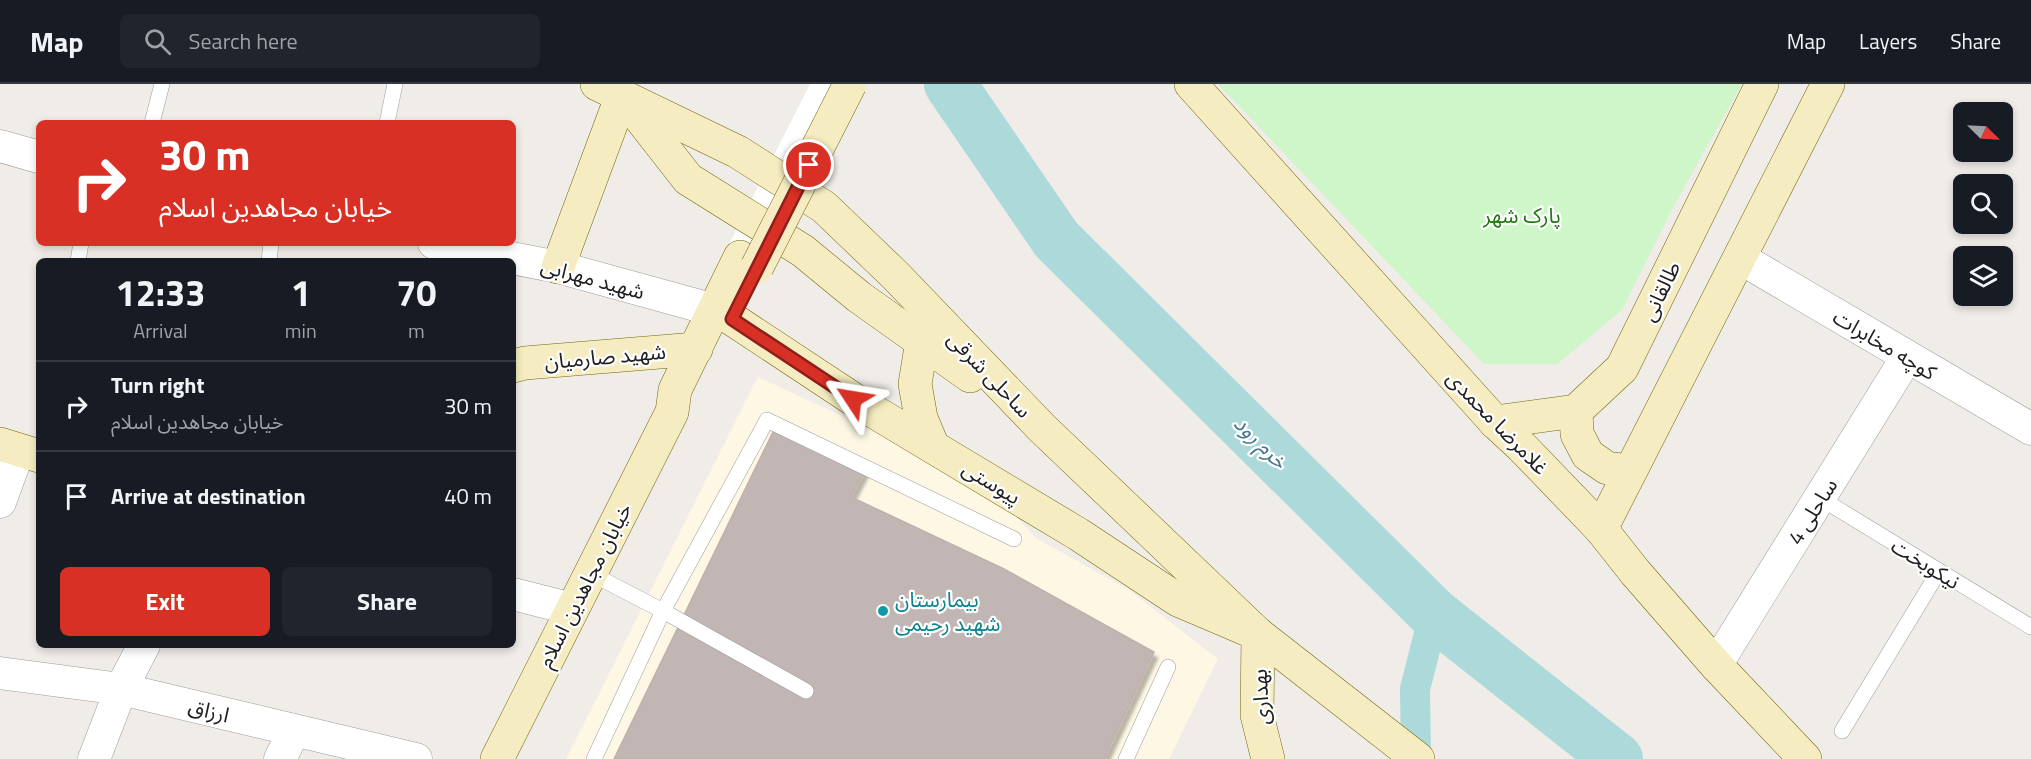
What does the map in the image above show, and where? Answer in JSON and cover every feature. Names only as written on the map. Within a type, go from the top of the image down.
[{"type":"main road","name":"خیابان مجاهدین اسلام","points":[[672,412],[693,399],[723,315],[827,84]]},
{"type":"main road","name":"خیابان مجاهدین اسلام","points":[[748,262],[850,84]]},
{"type":"main road","name":"غلامرضا محمدی","points":[[1191,84],[1495,422],[1601,529],[1635,572],[1716,665],[1805,759]]},
{"type":"main road","name":"طالقانی","points":[[1576,411],[1622,368],[1762,84]]},
{"type":"main road","points":[[1601,529],[1828,84]]},
{"type":"main road","points":[[558,267],[610,89]]},
{"type":"main road","points":[[610,89],[688,179],[802,251],[859,297],[1042,428]]},
{"type":"main road","name":"ساحلی شرقی","points":[[610,89],[738,152],[824,207],[894,275],[1042,428],[1258,634],[1418,759]]},
{"type":"main road","name":"خیابان مجاهدین اسلام","points":[[497,759],[672,412],[675,390],[696,348],[723,315]]},
{"type":"main road","name":"پیوستی","points":[[723,315],[853,399],[1078,534],[1178,600],[1258,634]]},
{"type":"main road","points":[[922,341],[915,384],[921,418],[933,447]]},
{"type":"main road","name":"شهید صارمیان","points":[[516,365],[696,348]]},
{"type":"main road","points":[[853,399],[898,394],[915,384]]},
{"type":"main road","points":[[1495,422],[1576,411],[1577,434],[1588,455],[1607,468],[1630,471]]},
{"type":"main road","name":"بهداری","points":[[1258,634],[1257,715],[1268,759]]},
{"type":"street","points":[[0,146],[36,156]]},
{"type":"street","name":"شهید مهرابی","points":[[450,246],[512,258]]},
{"type":"street","name":"کوچه مخابرات","points":[[1740,258],[2031,429]]},
{"type":"street","name":"شهید مهرابی","points":[[516,259],[558,267],[723,315]]},
{"type":"street","name":"ساحلی 4","points":[[1716,665],[1907,357]]},
{"type":"street","points":[[0,502],[19,450]]},
{"type":"street","points":[[516,595],[572,609]]},
{"type":"street","points":[[94,759],[121,688],[142,648]]},
{"type":"street","name":"ارزاق","points":[[0,673],[121,688],[416,759]]},
{"type":"street","points":[[280,759],[294,731]]},
{"type":"lane","points":[[154,120],[162,84]]},
{"type":"lane","points":[[388,120],[395,84]]},
{"type":"lane","points":[[594,759],[663,611],[767,420],[1014,539]]},
{"type":"lane","name":"نیکوبخت","points":[[1821,498],[2031,627]]},
{"type":"lane","points":[[1842,731],[1939,571]]},
{"type":"lane","points":[[590,573],[806,691]]},
{"type":"lane","points":[[1126,759],[1168,667]]},
{"type":"shaded area","name":"بیمارستان شهید رحیمی","points":[[758,377],[950,466],[1011,511],[1036,538],[1129,590],[1218,659],[1169,759],[566,759]]},
{"type":"green space","name":"پارک شهر","points":[[1218,84],[1742,84],[1670,213],[1622,310],[1557,364],[1484,364]]},
{"type":"pier","points":[[810,84],[858,84],[764,270],[726,250]]},
{"type":"building","name":"بیمارستان شهید رحیمی","points":[[773,432],[866,468],[851,497],[1004,569],[1154,652],[1104,759],[614,759]]},
{"type":"waterway","name":"خرم رود","points":[[950,84],[1056,239],[1434,614],[1617,759]]},
{"type":"waterway","points":[[1416,759],[1415,689],[1434,614]]},
{"type":"place","name":"بیمارستان شهید رحیمی","points":[[883,611]]},
{"type":"route","points":[[809,165],[732,319],[853,399]]}]
